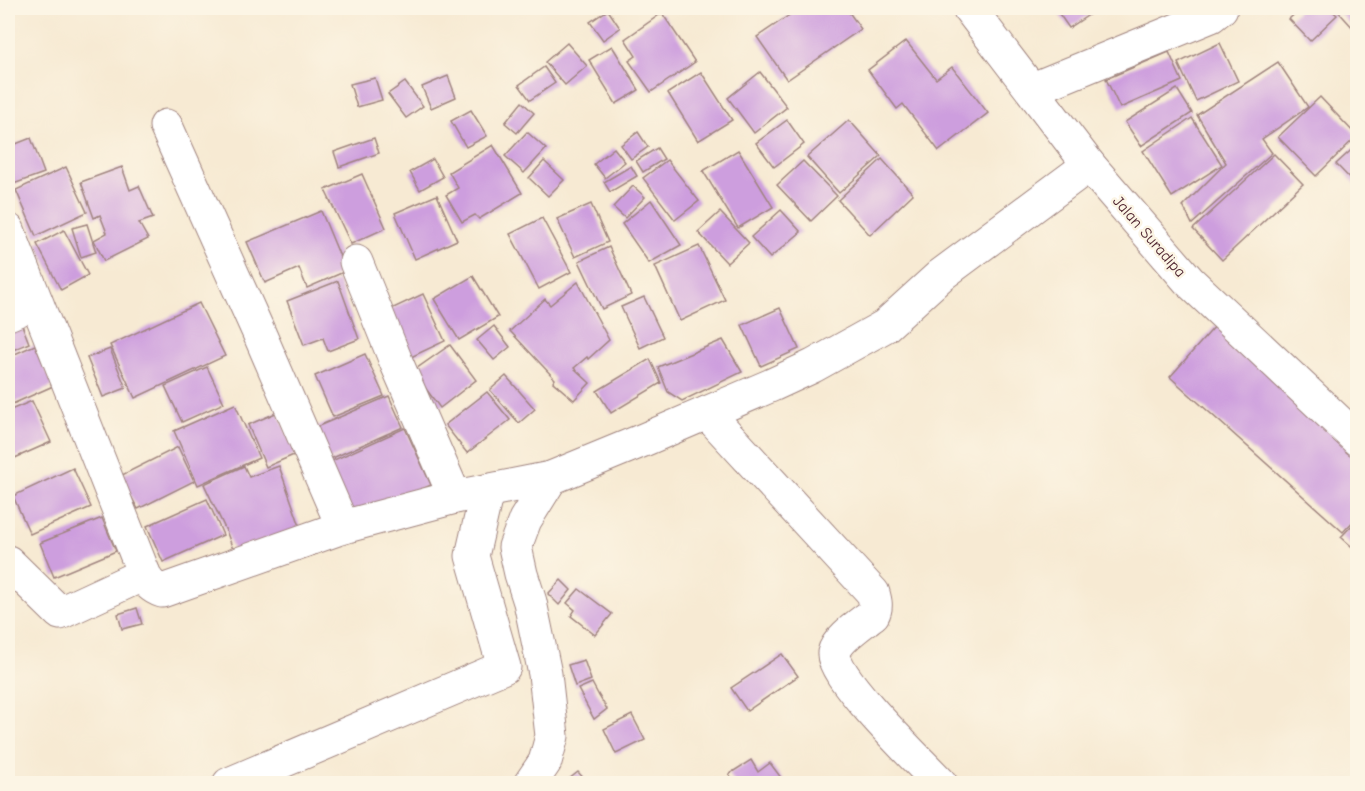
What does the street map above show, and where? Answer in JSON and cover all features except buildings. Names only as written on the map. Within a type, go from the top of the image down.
[{"type":"street","name":"Jalan Suradipa","points":[[969,8],[1089,165],[1189,281],[1358,440]]},
{"type":"street","points":[[1033,89],[1210,16],[1221,8]]},
{"type":"street","points":[[166,126],[343,527]]},
{"type":"street","points":[[8,230],[22,308],[146,579],[154,588],[162,591],[343,527],[455,497],[552,478],[813,366],[885,326],[941,275],[1089,165]]},
{"type":"street","points":[[356,262],[397,364],[455,497]]},
{"type":"street","points":[[707,413],[873,593],[875,611],[839,642],[834,652],[835,660],[865,704],[941,783]]},
{"type":"street","points":[[530,783],[545,762],[552,736],[545,674],[530,602],[515,547],[525,520],[552,478]]},
{"type":"street","points":[[229,783],[504,666],[472,556],[487,490]]},
{"type":"street","points":[[8,562],[60,613],[144,574]]}]
